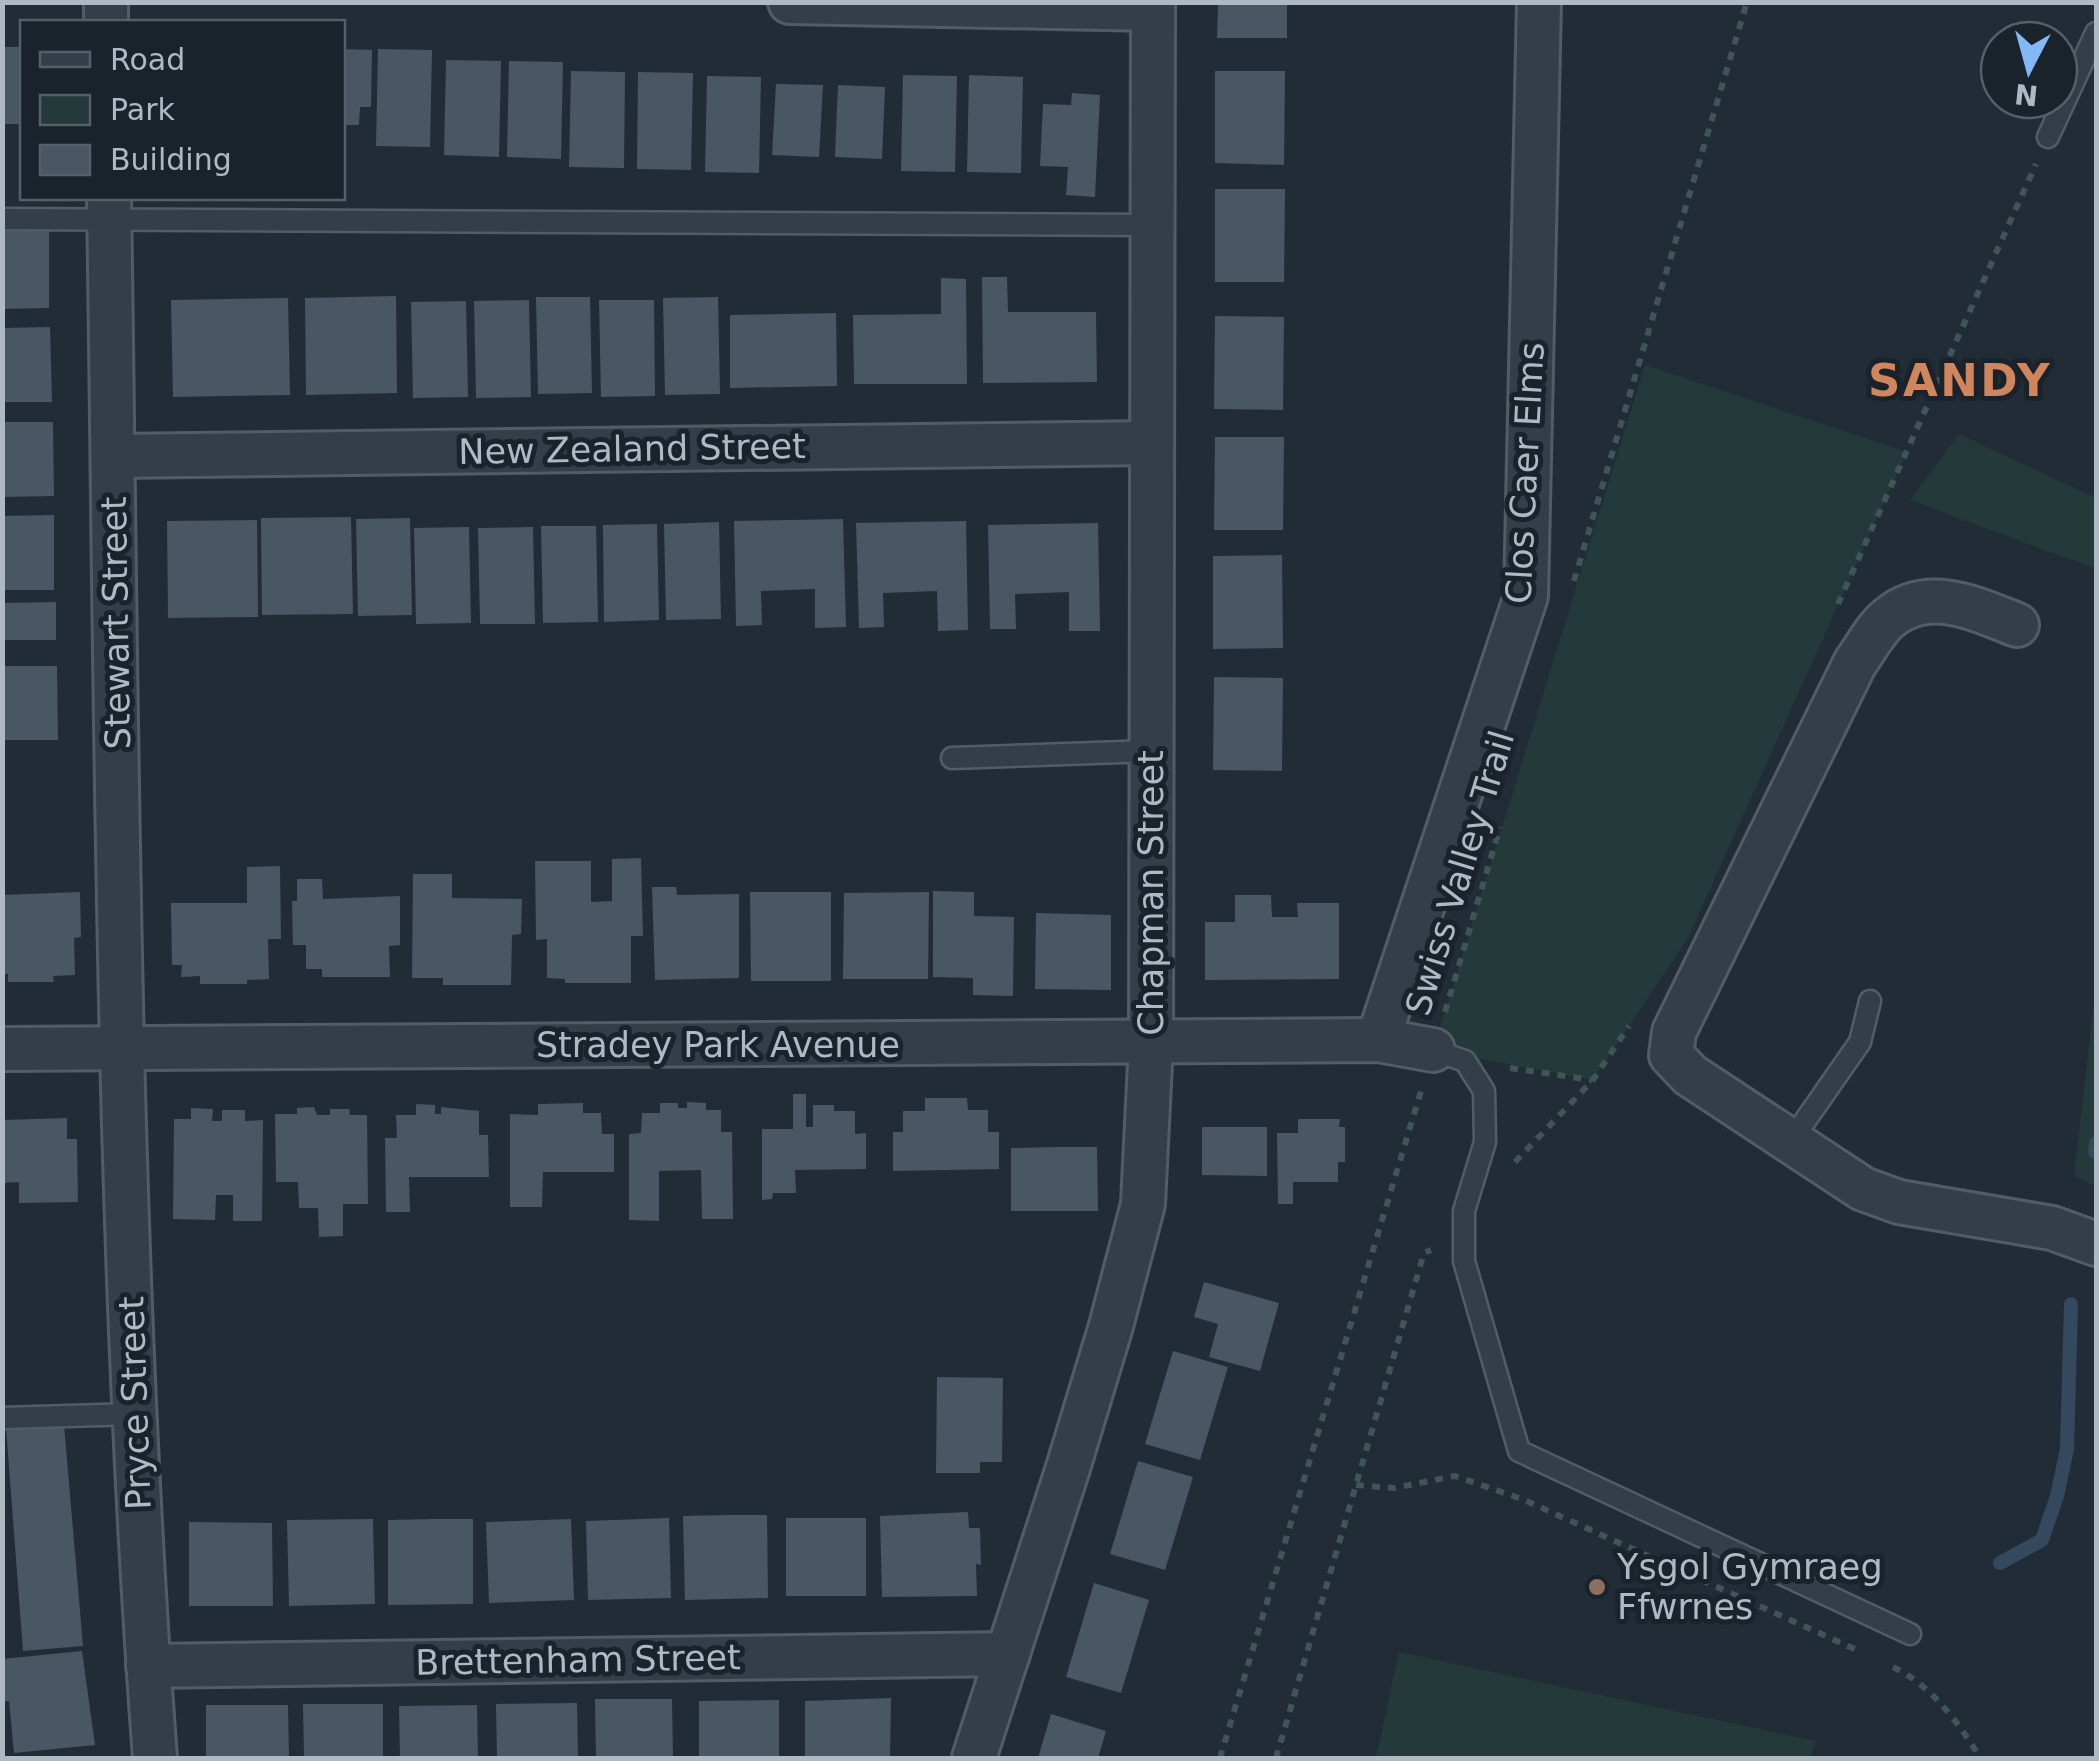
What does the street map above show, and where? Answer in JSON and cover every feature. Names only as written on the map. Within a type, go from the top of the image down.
[{"type":"street","points":[[790,2],[1152,6]]},
{"type":"street","name":"Clos Caer Elms","points":[[1378,1040],[1526,596],[1539,2]]},
{"type":"street","name":"Chapman Street","points":[[974,1758],[1100,1361],[1142,1204],[1151,1043],[1152,6]]},
{"type":"street","name":"Stewart Street","points":[[109,208],[122,1048]]},
{"type":"street","name":"New Zealand Street","points":[[113,456],[1152,444]]},
{"type":"street","points":[[2017,625],[1965,605],[1929,600],[1889,618],[1855,663],[1674,1032],[1670,1055],[1690,1075],[1873,1193],[1899,1202],[2052,1228],[2096,1244]]},
{"type":"street","name":"Stradey Park Avenue","points":[[2,1049],[1378,1040],[1449,1056]]},
{"type":"street","name":"Pryce Street","points":[[122,1048],[134,1414],[156,1758]]},
{"type":"street","name":"Brettenham Street","points":[[148,1666],[1008,1654]]},
{"type":"lane","points":[[2048,138],[2096,32]]},
{"type":"lane","points":[[2,219],[109,208],[1152,224]]},
{"type":"lane","points":[[952,758],[1152,752]]},
{"type":"lane","points":[[1791,1141],[1860,1042],[1870,1000]]},
{"type":"lane","points":[[1449,1056],[1484,1091],[1485,1142],[1464,1211],[1464,1260],[1519,1452],[1910,1634]]},
{"type":"lane","points":[[2,1418],[134,1414]]},
{"type":"path","points":[[1570,593],[1748,2]]},
{"type":"path","name":"Swiss Valley Trail","points":[[1220,1758],[1449,1056],[1502,822]]},
{"type":"path","points":[[1449,1056],[1593,1080],[1514,1164]]},
{"type":"path","points":[[1276,1758],[1424,1252],[1464,1239]]},
{"type":"path","points":[[1356,1485],[1394,1488],[1456,1476],[1522,1499],[1910,1675],[1964,1730],[1980,1758]]},
{"type":"green space","points":[[1645,365],[1907,452],[1688,938],[1593,1080],[1433,1050]]},
{"type":"green space","points":[[1959,434],[2096,498],[2096,569],[1910,500]]},
{"type":"green space","points":[[2096,985],[2096,1186],[2074,1176]]},
{"type":"green space","points":[[1399,1652],[1815,1741],[1811,1758],[1376,1758]]},
{"type":"building","points":[[1218,2],[1287,2],[1287,38],[1217,38]]},
{"type":"building","points":[[2,47],[20,47],[20,124],[4,124]]},
{"type":"building","points":[[345,49],[372,50],[371,107],[360,107],[359,125],[345,125]]},
{"type":"building","points":[[378,49],[432,50],[430,147],[376,146]]},
{"type":"building","points":[[446,60],[501,61],[499,157],[444,155]]},
{"type":"building","points":[[509,61],[563,62],[561,159],[507,157]]},
{"type":"building","points":[[571,71],[625,72],[624,168],[569,167]]},
{"type":"building","points":[[1215,71],[1285,71],[1284,165],[1215,163]]},
{"type":"building","points":[[638,72],[693,73],[691,170],[637,169]]},
{"type":"building","points":[[903,75],[957,76],[955,172],[901,171]]},
{"type":"building","points":[[969,75],[1023,77],[1021,173],[967,172]]},
{"type":"building","points":[[707,76],[761,77],[759,173],[705,172]]},
{"type":"building","points":[[776,84],[823,85],[819,157],[772,155]]},
{"type":"building","points":[[838,85],[885,87],[882,159],[835,157]]},
{"type":"building","points":[[1072,93],[1100,95],[1095,197],[1066,195],[1068,167],[1040,166],[1043,104],[1071,105]]},
{"type":"building","points":[[1215,189],[1285,189],[1284,282],[1215,282]]},
{"type":"building","points":[[2,231],[49,231],[49,308],[2,309]]},
{"type":"building","points":[[982,277],[1007,277],[1008,312],[1096,312],[1097,382],[983,383]]},
{"type":"building","points":[[941,278],[966,279],[967,384],[854,384],[853,315],[941,314]]},
{"type":"building","points":[[396,296],[397,393],[306,395],[305,298]]},
{"type":"building","points":[[536,297],[590,297],[592,393],[538,394]]},
{"type":"building","points":[[718,297],[720,394],[665,395],[663,298]]},
{"type":"building","points":[[288,298],[290,395],[173,397],[171,300]]},
{"type":"building","points":[[529,300],[531,397],[476,398],[474,301]]},
{"type":"building","points":[[599,300],[654,300],[655,396],[601,397]]},
{"type":"building","points":[[466,301],[468,397],[413,398],[411,302]]},
{"type":"building","points":[[836,313],[837,386],[730,388],[730,315]]},
{"type":"building","points":[[1215,316],[1284,317],[1283,410],[1214,409]]},
{"type":"building","points":[[50,327],[52,402],[2,402],[2,328]]},
{"type":"building","points":[[2,422],[53,422],[54,496],[2,497]]},
{"type":"building","points":[[1215,437],[1284,437],[1283,530],[1214,530]]},
{"type":"building","points":[[54,515],[54,590],[2,590],[2,516]]},
{"type":"building","points":[[351,517],[353,614],[262,615],[261,518]]},
{"type":"building","points":[[410,518],[412,615],[358,616],[356,519]]},
{"type":"building","points":[[843,519],[846,627],[815,628],[815,589],[761,591],[762,625],[736,626],[734,521]]},
{"type":"building","points":[[257,520],[258,617],[168,618],[167,521]]},
{"type":"building","points":[[966,521],[968,630],[938,631],[937,591],[883,593],[884,627],[859,628],[856,523]]},
{"type":"building","points":[[719,522],[721,619],[666,620],[664,524]]},
{"type":"building","points":[[1098,523],[1100,631],[1069,631],[1069,592],[1015,594],[1016,629],[990,629],[988,525]]},
{"type":"building","points":[[657,524],[659,620],[604,622],[603,525]]},
{"type":"building","points":[[541,526],[596,526],[598,622],[543,623]]},
{"type":"building","points":[[469,527],[471,623],[416,624],[414,528]]},
{"type":"building","points":[[533,527],[535,624],[480,624],[478,528]]},
{"type":"building","points":[[1282,555],[1283,648],[1213,649],[1213,556]]},
{"type":"building","points":[[56,602],[56,640],[2,640],[2,603]]},
{"type":"building","points":[[2,666],[57,666],[58,740],[2,740]]},
{"type":"building","points":[[1214,677],[1283,678],[1282,771],[1213,770]]},
{"type":"building","points":[[641,858],[643,936],[631,936],[631,983],[565,983],[565,979],[547,978],[547,939],[536,940],[535,861],[591,861],[591,902],[612,901],[612,859]]},
{"type":"building","points":[[280,866],[281,939],[268,939],[269,979],[247,980],[247,984],[200,984],[200,976],[181,977],[182,965],[172,965],[171,903],[247,903],[247,867]]},
{"type":"building","points":[[413,874],[452,874],[452,898],[522,899],[521,934],[512,935],[511,985],[443,985],[443,978],[412,978]]},
{"type":"building","points":[[297,879],[322,879],[323,899],[400,896],[400,945],[389,946],[390,977],[322,977],[322,969],[306,969],[306,945],[293,945],[292,901],[297,901]]},
{"type":"building","points":[[652,887],[676,887],[677,895],[739,894],[739,978],[655,980]]},
{"type":"building","points":[[933,891],[974,892],[974,916],[1014,917],[1013,996],[973,995],[973,978],[933,977]]},
{"type":"building","points":[[80,892],[81,937],[74,938],[75,975],[53,976],[54,982],[8,982],[8,974],[2,974],[2,895]]},
{"type":"building","points":[[750,892],[831,892],[831,981],[751,981]]},
{"type":"building","points":[[929,892],[928,979],[843,979],[844,893]]},
{"type":"building","points":[[1235,895],[1271,895],[1272,917],[1298,917],[1297,903],[1339,903],[1339,979],[1205,980],[1205,922],[1235,922]]},
{"type":"building","points":[[1036,913],[1111,915],[1111,990],[1035,989]]},
{"type":"building","points":[[793,1094],[806,1094],[806,1127],[813,1127],[813,1105],[855,1111],[855,1134],[866,1133],[866,1169],[795,1170],[796,1193],[773,1193],[772,1199],[762,1200],[762,1129],[793,1129]]},
{"type":"building","points":[[925,1098],[967,1098],[968,1110],[988,1110],[988,1132],[999,1132],[999,1169],[893,1171],[893,1132],[903,1132],[903,1111],[925,1111]]},
{"type":"building","points":[[687,1102],[706,1103],[706,1110],[721,1110],[721,1132],[732,1132],[733,1219],[702,1219],[701,1170],[659,1171],[659,1221],[629,1220],[629,1134],[641,1133],[642,1113],[660,1113],[660,1103],[678,1103],[678,1108],[687,1108]]},
{"type":"building","points":[[583,1103],[583,1113],[601,1113],[602,1134],[614,1134],[614,1172],[543,1172],[542,1207],[510,1207],[510,1114],[538,1115],[538,1104]]},
{"type":"building","points":[[416,1104],[435,1105],[435,1114],[441,1114],[441,1107],[479,1111],[479,1135],[488,1135],[489,1177],[409,1177],[410,1212],[386,1212],[385,1138],[397,1138],[396,1115],[416,1115]]},
{"type":"building","points":[[314,1107],[317,1115],[330,1115],[330,1109],[349,1109],[350,1115],[367,1115],[368,1204],[343,1204],[343,1236],[319,1237],[318,1208],[299,1208],[298,1182],[276,1182],[275,1114],[297,1114],[297,1108]]},
{"type":"building","points":[[191,1108],[213,1109],[212,1121],[222,1121],[222,1110],[245,1110],[245,1121],[263,1120],[262,1221],[233,1221],[233,1195],[216,1195],[215,1220],[173,1219],[174,1119],[191,1119]]},
{"type":"building","points":[[67,1118],[67,1139],[77,1139],[78,1202],[19,1203],[19,1182],[2,1183],[2,1120]]},
{"type":"building","points":[[1298,1119],[1340,1119],[1339,1127],[1345,1127],[1345,1162],[1338,1162],[1338,1182],[1293,1182],[1293,1204],[1278,1204],[1277,1133],[1298,1133]]},
{"type":"building","points":[[1202,1127],[1267,1127],[1267,1176],[1202,1175]]},
{"type":"building","points":[[1097,1147],[1098,1211],[1011,1211],[1011,1148]]},
{"type":"building","points":[[1204,1282],[1279,1303],[1260,1371],[1209,1357],[1218,1324],[1194,1317]]},
{"type":"building","points":[[1173,1351],[1228,1367],[1200,1460],[1145,1444]]},
{"type":"building","points":[[937,1377],[1003,1378],[1002,1462],[980,1462],[980,1473],[936,1473]]},
{"type":"building","points":[[64,1425],[83,1646],[23,1651],[6,1428]]},
{"type":"building","points":[[1138,1461],[1193,1477],[1165,1570],[1110,1554]]},
{"type":"building","points":[[968,1512],[969,1528],[980,1528],[977,1596],[882,1597],[880,1516]]},
{"type":"building","points":[[767,1515],[768,1598],[685,1600],[683,1516]]},
{"type":"building","points":[[669,1518],[671,1598],[588,1600],[586,1521]]},
{"type":"building","points":[[786,1518],[866,1518],[866,1596],[786,1596]]},
{"type":"building","points":[[373,1519],[375,1604],[289,1606],[287,1520]]},
{"type":"building","points":[[473,1519],[473,1604],[388,1605],[388,1520]]},
{"type":"building","points":[[571,1519],[574,1600],[489,1603],[486,1522]]},
{"type":"building","points":[[189,1522],[272,1523],[273,1606],[189,1606]]},
{"type":"building","points":[[1094,1583],[1149,1600],[1121,1693],[1066,1677]]},
{"type":"building","points":[[82,1651],[95,1745],[14,1753],[9,1701],[2,1702],[2,1659]]},
{"type":"building","points":[[891,1698],[890,1758],[805,1758],[805,1701]]},
{"type":"building","points":[[595,1699],[672,1699],[673,1758],[596,1758]]},
{"type":"building","points":[[779,1700],[779,1758],[699,1758],[699,1701]]},
{"type":"building","points":[[577,1703],[578,1758],[497,1758],[496,1704]]},
{"type":"building","points":[[303,1704],[383,1704],[383,1758],[304,1758]]},
{"type":"building","points":[[206,1705],[288,1705],[289,1758],[206,1758]]},
{"type":"building","points":[[477,1705],[478,1758],[400,1758],[399,1706]]},
{"type":"building","points":[[1051,1714],[1106,1731],[1098,1758],[1038,1758]]},
{"type":"waterway","points":[[2095,1152],[2096,1143]]},
{"type":"waterway","points":[[2000,1563],[2042,1540],[2057,1496],[2067,1449],[2071,1304]]},
{"type":"place","name":"Ysgol Gymraeg Ffwrnes","points":[[1597,1587]]},
{"type":"district","name":"SANDY","points":[[1960,380]]}]
